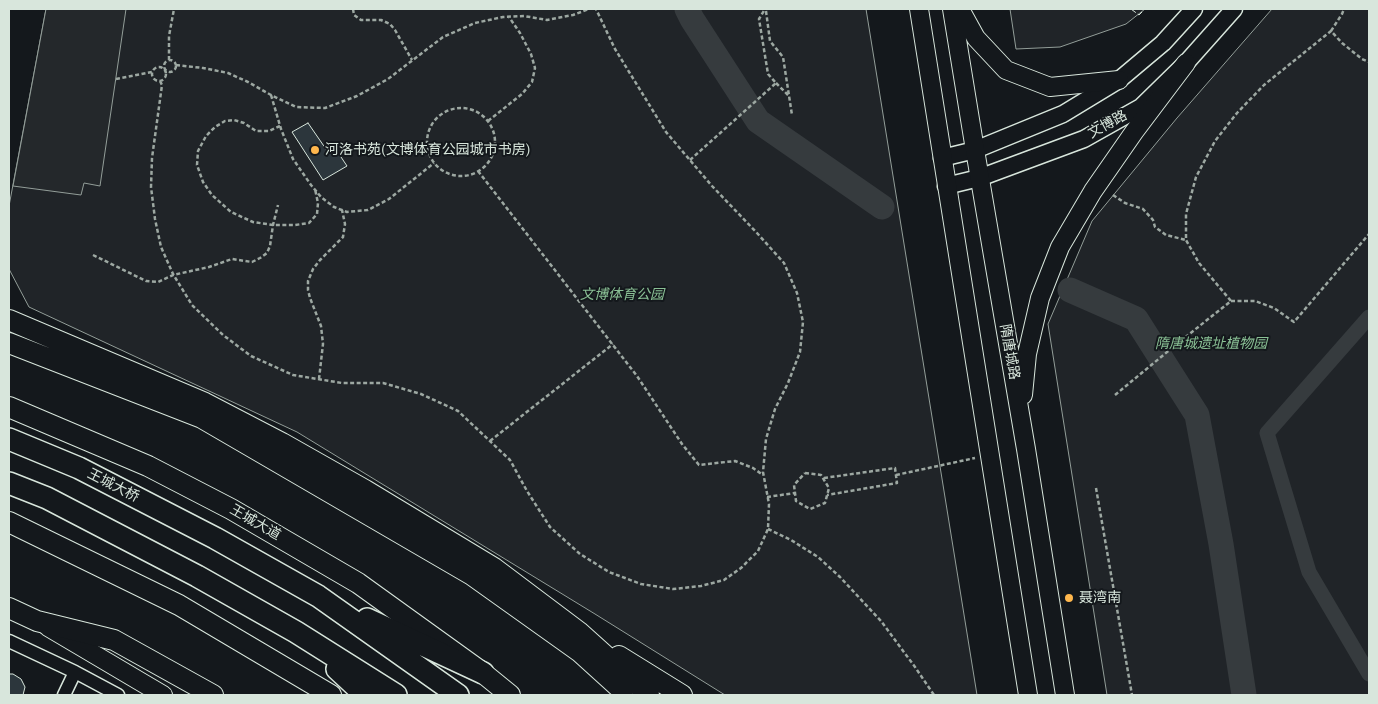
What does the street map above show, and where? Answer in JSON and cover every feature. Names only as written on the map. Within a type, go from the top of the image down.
[{"type":"highway","name":"王城大桥","points":[[9,439],[79,468],[215,538],[318,596]]},
{"type":"highway","points":[[9,483],[47,498],[197,576],[296,632],[396,695]]},
{"type":"highway","points":[[318,596],[482,673]]},
{"type":"highway","points":[[318,596],[458,695]]},
{"type":"highway","points":[[296,632],[365,695]]},
{"type":"main road","points":[[919,9],[1028,695]]},
{"type":"main road","name":"隋唐城路","points":[[952,9],[1065,695]]},
{"type":"main road","points":[[960,9],[976,38],[1006,70],[1050,86],[1119,80]]},
{"type":"main road","points":[[1020,417],[1027,354],[1040,298],[1060,247],[1093,191],[1134,132],[1186,63]]},
{"type":"main road","points":[[9,320],[205,403],[282,443],[365,490],[494,568],[579,632],[649,695]]},
{"type":"main road","points":[[9,343],[202,418],[472,574],[580,652],[628,695]]},
{"type":"main road","name":"王城大道","points":[[9,407],[148,466],[231,510],[358,583],[510,695]]},
{"type":"main road","points":[[9,522],[179,605],[331,695]]},
{"type":"main road","points":[[9,608],[37,620],[163,695]]},
{"type":"main road","points":[[37,620],[114,640],[213,695]]},
{"type":"main road","points":[[579,632],[682,695]]},
{"type":"street","points":[[942,158],[974,150],[1064,114],[1119,80],[1163,43],[1194,9]]},
{"type":"street","name":"文博路","points":[[946,186],[979,178],[1084,139],[1141,107],[1186,63],[1234,9]]},
{"type":"street","points":[[9,641],[75,672],[118,695]]},
{"type":"street","points":[[64,695],[75,672]]},
{"type":"path","points":[[169,60],[169,36],[174,9]]},
{"type":"path","points":[[353,9],[354,14],[361,20],[381,20],[390,24],[412,60]]},
{"type":"path","points":[[169,60],[173,61],[176,65],[228,73],[296,107],[326,108],[357,96],[388,79],[443,37],[474,23],[524,16],[547,20],[574,15],[589,9]]},
{"type":"path","points":[[160,81],[162,85],[150,186],[154,219],[161,247],[173,275],[192,305],[223,335],[251,356],[293,375],[342,383],[383,384],[421,394],[458,411],[510,460],[550,527],[580,554],[609,572],[641,584],[673,589],[701,586],[724,580],[741,568],[758,551],[768,529],[769,504],[763,475],[766,439],[775,410],[800,352],[803,322],[797,293],[784,263],[712,186],[666,132],[615,49],[596,9]]},
{"type":"path","points":[[765,9],[759,19],[768,74],[789,96]]},
{"type":"path","points":[[765,9],[770,41],[783,57],[792,115]]},
{"type":"path","points":[[1231,301],[1199,264],[1186,240],[1186,214],[1196,177],[1215,141],[1237,113],[1264,85],[1331,31],[1344,9]]},
{"type":"path","points":[[488,121],[522,94],[532,82],[535,68],[531,54],[509,17]]},
{"type":"path","points":[[1331,31],[1342,43],[1362,59],[1369,62]]},
{"type":"path","points":[[160,81],[166,77],[164,64],[169,60]]},
{"type":"path","points":[[116,79],[152,72],[155,68],[159,67],[172,72],[176,69],[176,65]]},
{"type":"path","points":[[152,72],[154,79],[160,81]]},
{"type":"path","points":[[690,160],[776,83]]},
{"type":"path","points":[[271,95],[280,126],[293,159],[315,189],[334,207],[347,212],[368,210],[389,199],[434,163]]},
{"type":"path","points":[[457,107],[468,108],[478,112],[488,121],[495,138],[494,148],[491,159],[483,168],[473,174],[449,175],[439,169],[434,163],[427,149],[426,137],[430,125],[438,116],[447,110],[457,107]]},
{"type":"path","points":[[280,126],[269,131],[256,131],[244,123],[234,120],[225,121],[215,127],[206,136],[198,151],[197,165],[203,182],[221,205],[231,212],[253,222],[273,225],[309,223],[317,214],[318,203],[315,189]]},
{"type":"path","points":[[478,171],[637,376],[698,465],[735,461],[753,468],[763,475]]},
{"type":"path","points":[[1114,195],[1125,203],[1143,209],[1153,220],[1155,226],[1166,235],[1186,240]]},
{"type":"path","points":[[93,255],[146,281],[158,282],[173,275],[209,267],[232,259],[252,262],[267,253],[278,206]]},
{"type":"path","points":[[318,379],[323,344],[321,326],[310,298],[308,282],[313,269],[343,237],[345,224],[342,210]]},
{"type":"path","points":[[1115,396],[1231,301],[1255,301],[1274,308],[1294,322],[1369,234]]},
{"type":"path","points":[[490,441],[612,344]]},
{"type":"path","points":[[896,475],[991,455]]},
{"type":"path","points":[[824,478],[895,468],[897,484],[827,495]]},
{"type":"path","points":[[805,474],[821,475],[824,478],[830,488],[825,503],[810,509],[796,501],[794,485],[805,474]]},
{"type":"path","points":[[1096,488],[1132,695]]},
{"type":"path","points":[[767,497],[795,493]]},
{"type":"path","points":[[768,529],[791,540],[818,557],[840,577],[881,621],[934,695]]},
{"type":"green space","name":"文博体育公园","points":[[46,9],[866,9],[977,695],[725,695],[297,432],[29,307],[9,269],[9,206]]},
{"type":"green space","points":[[1010,9],[1145,9],[1126,24],[1060,47],[1016,49]]},
{"type":"green space","name":"隋唐城遗址植物园","points":[[1272,9],[1369,9],[1369,695],[1107,695],[1048,324],[1092,221],[1177,118]]},
{"type":"shaded area","points":[[46,9],[126,9],[100,186],[84,183],[81,195],[13,186]]},
{"type":"building","name":"河洛书苑(文博体育公园城市书房)","points":[[308,123],[328,152],[335,148],[347,166],[323,180],[292,132]]},
{"type":"building","points":[[9,674],[13,674],[21,679],[25,687],[23,695],[9,695]]},
{"type":"waterway","points":[[687,9],[758,121],[882,207]]},
{"type":"waterway","points":[[1070,290],[1136,319],[1197,415],[1221,544],[1244,695]]},
{"type":"waterway","points":[[1369,317],[1267,433],[1309,572],[1369,674]]},
{"type":"fence","points":[[1131,9],[1139,15],[1145,9]]},
{"type":"place","name":"河洛书苑(文博体育公园城市书房)","points":[[315,150]]},
{"type":"place","name":"聂湾南","points":[[1069,598]]}]
